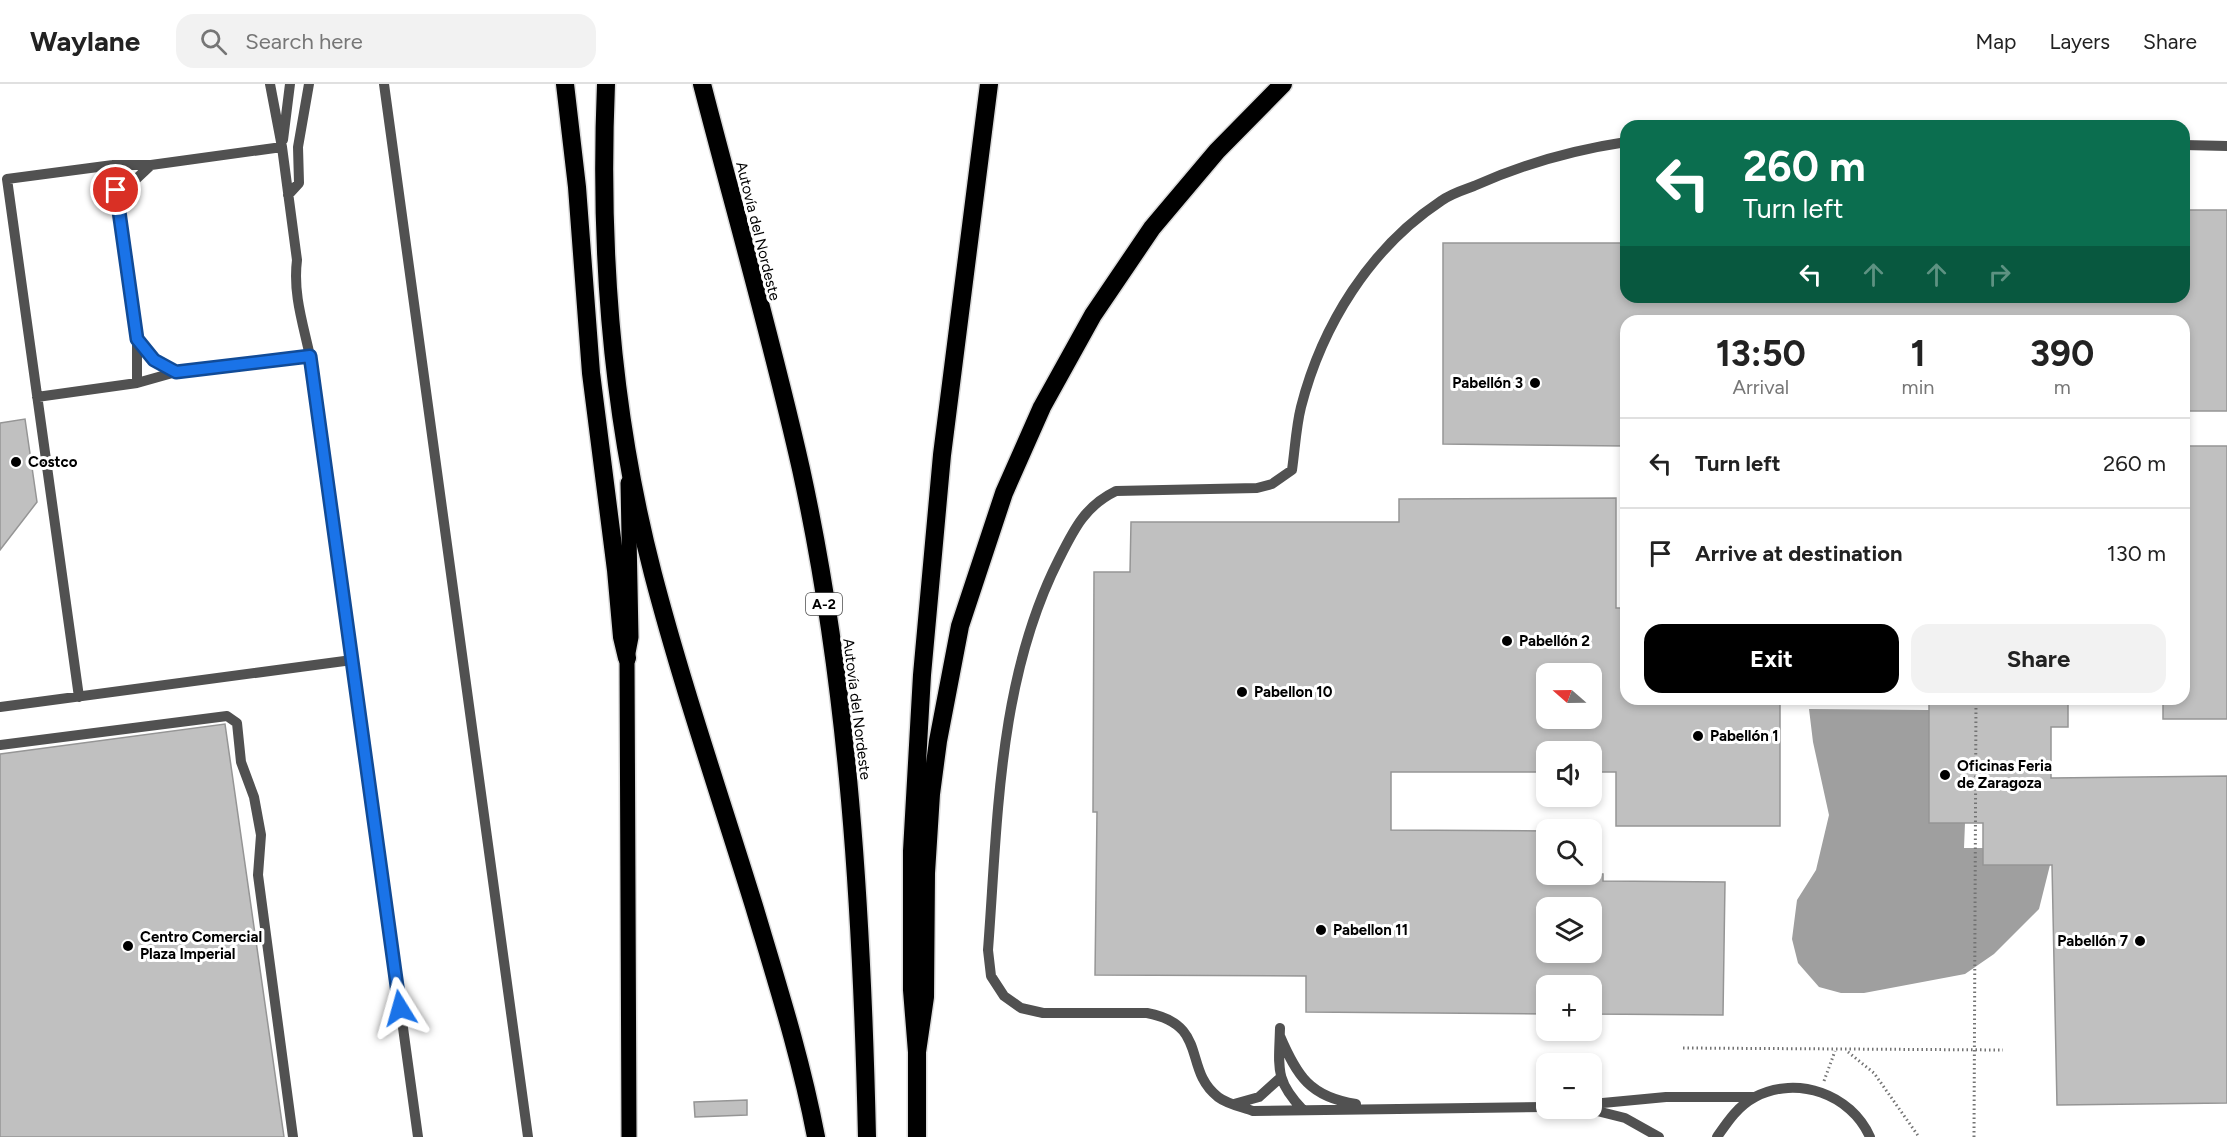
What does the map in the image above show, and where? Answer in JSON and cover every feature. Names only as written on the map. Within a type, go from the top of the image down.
[{"type":"highway","points":[[565,84],[577,187],[591,373],[616,570],[622,637],[627,658]]},
{"type":"highway","points":[[606,84],[604,221],[607,284],[614,369],[629,468],[657,586],[788,1018],[816,1137]]},
{"type":"highway","name":"Autovía del Nordeste","points":[[702,84],[801,469],[829,634],[854,849],[864,979],[867,1137]]},
{"type":"highway","points":[[917,1137],[917,1052],[912,990],[912,863],[922,675],[944,443],[989,84]]},
{"type":"highway","points":[[917,1052],[925,997],[926,873],[931,794],[938,741],[960,626],[1004,493],[1042,407],[1093,315],[1145,238],[1217,151],[1283,84]]},
{"type":"main road","points":[[629,468],[627,512],[631,637],[627,658],[629,1137]]},
{"type":"lane","points":[[270,84],[282,147],[297,260],[295,278],[302,327],[307,336],[310,356],[418,1137]]},
{"type":"lane","points":[[282,147],[290,84]]},
{"type":"lane","points":[[288,195],[299,183],[298,147],[309,84]]},
{"type":"lane","points":[[384,84],[528,1137]]},
{"type":"lane","points":[[1536,1107],[1253,1111],[1218,1097],[1205,1082],[1189,1038],[1179,1025],[1164,1016],[1147,1012],[1043,1013],[1021,1008],[1004,996],[991,976],[988,950],[1004,750],[1026,645],[1044,588],[1082,518],[1097,500],[1116,491],[1257,488],[1272,484],[1292,470],[1301,407],[1322,343],[1354,287],[1386,247],[1442,200],[1513,168],[1587,148],[1620,143]]},
{"type":"lane","points":[[2190,145],[2227,146]]},
{"type":"lane","points":[[79,697],[8,179],[112,165],[151,165],[282,147]]},
{"type":"lane","points":[[112,165],[137,339],[137,383]]},
{"type":"lane","points":[[118,205],[135,180],[151,165]]},
{"type":"lane","points":[[137,339],[154,360],[176,372]]},
{"type":"lane","points":[[37,397],[137,383],[176,372],[310,356]]},
{"type":"lane","points":[[0,707],[352,660]]},
{"type":"lane","points":[[0,745],[227,716],[237,723],[241,762],[254,797],[261,835],[258,874],[293,1137]]},
{"type":"lane","points":[[1303,1110],[1289,1096],[1279,1078],[1280,1032],[1293,1067],[1317,1092],[1339,1101],[1389,1108]]},
{"type":"lane","points":[[1233,1104],[1259,1097],[1279,1078]]},
{"type":"lane","points":[[1717,1137],[1732,1114],[1755,1097],[1776,1089],[1798,1087],[1820,1091],[1838,1100],[1854,1113],[1870,1137]]},
{"type":"lane","points":[[1602,1103],[1666,1097],[1755,1097]]},
{"type":"lane","points":[[1602,1112],[1625,1118],[1659,1137]]},
{"type":"path","points":[[1974,1137],[1976,705]]},
{"type":"path","points":[[1683,1048],[1835,1051],[2003,1050]]},
{"type":"path","points":[[1820,1091],[1835,1051]]},
{"type":"path","points":[[1847,1051],[1874,1073],[1919,1137]]},
{"type":"shaded area","points":[[1809,709],[1929,710],[1929,823],[1965,823],[1964,848],[1983,848],[1983,865],[2050,865],[2039,909],[1994,954],[1965,974],[1864,993],[1841,993],[1819,987],[1798,963],[1792,939],[1797,900],[1816,870],[1829,815],[1813,742]]},
{"type":"building","name":"Pabellón 3","points":[[2190,210],[2227,210],[2227,411],[2190,411],[2190,315],[1620,315],[1620,446],[1443,444],[1443,243],[1620,243],[1620,303],[2190,303]]},
{"type":"building","name":"Costco","points":[[25,419],[37,502],[0,550],[0,423]]},
{"type":"building","points":[[2190,446],[2227,446],[2227,719],[2163,719],[2163,705],[2190,705]]},
{"type":"building","points":[[1616,498],[1616,608],[1620,608],[1620,705],[1780,705],[1780,826],[1616,826],[1616,772],[1602,772],[1602,741],[1536,741],[1536,772],[1391,772],[1391,830],[1536,831],[1536,885],[1602,885],[1602,874],[1603,881],[1725,882],[1723,1015],[1602,1014],[1602,975],[1536,975],[1536,1014],[1306,1012],[1306,976],[1095,975],[1097,812],[1093,812],[1094,572],[1130,572],[1131,522],[1399,522],[1399,499]]},
{"type":"building","name":"Pabellón 7","points":[[1929,705],[2068,705],[2068,727],[2051,727],[2051,778],[2227,776],[2227,1103],[2057,1105],[2052,865],[1983,865],[1983,823],[1929,823]]},
{"type":"building","name":"Centro Comercial Plaza Imperial","points":[[225,724],[284,1137],[0,1137],[0,754]]},
{"type":"building","points":[[747,1100],[747,1115],[695,1117],[694,1102]]},
{"type":"place","name":"Pabellón 3","points":[[1535,383]]},
{"type":"place","name":"Costco","points":[[16,462]]},
{"type":"place","name":"Pabellón 2","points":[[1507,641]]},
{"type":"place","name":"Pabellon 10","points":[[1242,692]]},
{"type":"place","name":"Pabellón 1","points":[[1698,736]]},
{"type":"place","name":"Oficinas Feria de Zaragoza","points":[[1945,775]]},
{"type":"place","name":"Pabellon 11","points":[[1321,930]]},
{"type":"place","name":"Pabellón 7","points":[[2140,941]]},
{"type":"place","name":"Centro Comercial Plaza Imperial","points":[[128,946]]},
{"type":"route","points":[[116,190],[137,339],[146,353],[154,360],[176,372],[310,356],[400,1008]]}]
